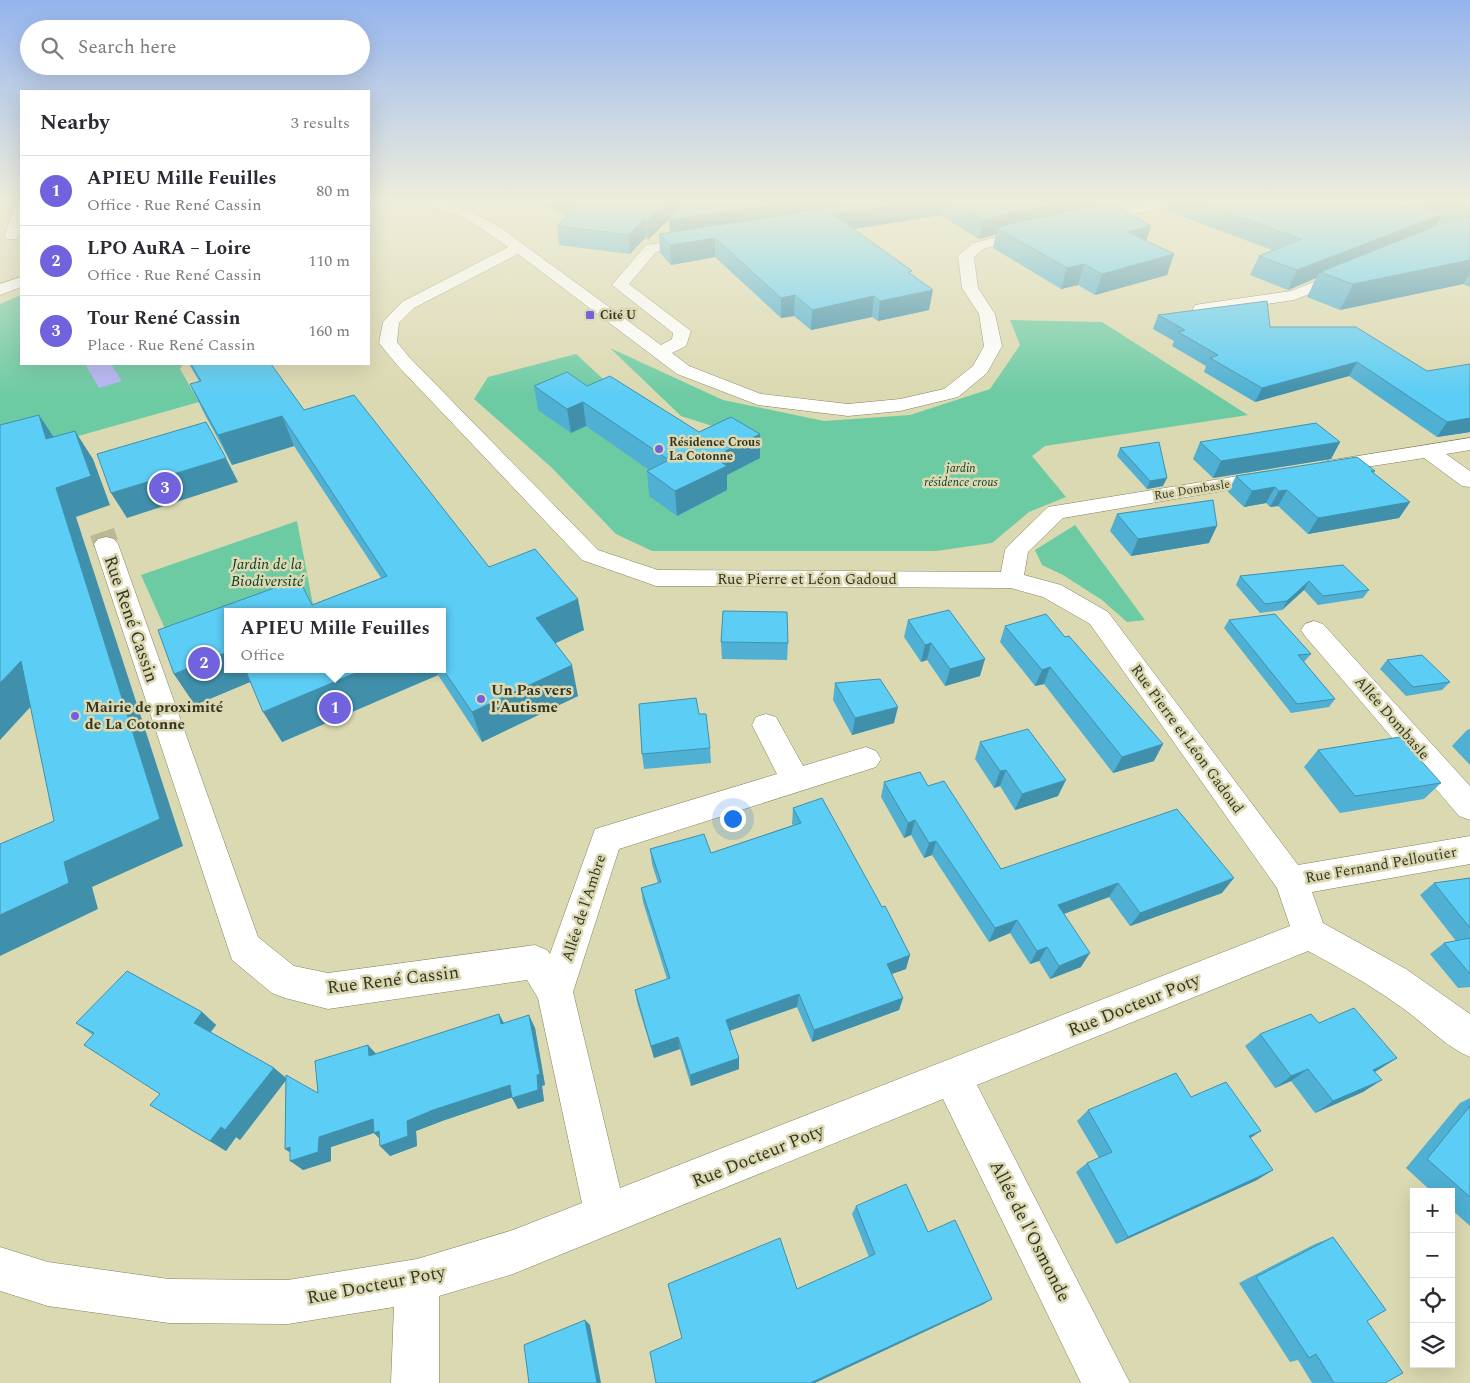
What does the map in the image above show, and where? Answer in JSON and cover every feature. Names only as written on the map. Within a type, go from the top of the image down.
[{"type":"street","name":"Rue Pierre et Léon Gadoud","points":[[484,266],[408,305],[392,322],[388,343],[590,554],[656,578],[1011,580],[1052,591],[1099,618],[1291,881],[1310,934]]},
{"type":"street","points":[[542,266],[683,370],[758,399],[848,410],[900,405],[951,393],[980,369],[993,346],[987,314],[970,288],[967,266]]},
{"type":"street","points":[[636,266],[620,284],[682,331],[680,342],[660,353]]},
{"type":"street","points":[[1201,309],[1294,295],[1365,266]]},
{"type":"street","points":[[0,290],[20,282]]},
{"type":"street","name":"Rue Dombasle","points":[[1011,580],[1017,550],[1056,512],[1470,444]]},
{"type":"street","points":[[1428,451],[1470,481]]},
{"type":"street","name":"Rue René Cassin","points":[[106,544],[244,948],[285,981],[328,991],[535,962],[556,992],[606,1216]]},
{"type":"street","name":"Allée Dombasle","points":[[1314,630],[1470,807]]},
{"type":"street","points":[[766,725],[795,780]]},
{"type":"street","name":"Allée de l'Ambre","points":[[556,992],[606,840],[866,759]]},
{"type":"street","name":"Rue Fernand Pelloutier","points":[[1291,881],[1470,850]]},
{"type":"street","points":[[1310,934],[1364,962],[1436,1010],[1470,1038]]},
{"type":"street","name":"Rue Docteur Poty","points":[[0,1269],[48,1284],[169,1301],[288,1302],[416,1281],[513,1252],[606,1216],[1310,934]]},
{"type":"street","name":"Allée de l'Osmonde","points":[[953,1078],[1106,1383]]},
{"type":"street","points":[[415,1383],[416,1281]]},
{"type":"green space","points":[[20,295],[20,365],[182,365],[180,369],[199,402],[0,458],[0,304]]},
{"type":"green space","name":"jardin résidence crous","points":[[1010,320],[1102,322],[1248,415],[1045,446],[1032,456],[1066,497],[1029,512],[992,543],[936,551],[652,551],[616,534],[551,467],[474,399],[488,377],[576,354],[653,425],[712,442],[744,436],[681,416],[610,348],[723,400],[824,421],[910,415],[990,389],[1020,345]]},
{"type":"green space","name":"Jardin de la Biodiversité","points":[[297,521],[314,608],[224,608],[224,616],[179,660],[141,575]]},
{"type":"green space","points":[[1075,525],[1145,620],[1127,622],[1102,600],[1063,575],[1042,565],[1035,550]]},
{"type":"water","points":[[86,365],[112,365],[122,381],[99,388]]},
{"type":"building","points":[[745,266],[904,266],[912,271],[908,272],[933,290],[880,301],[874,296],[812,310],[795,295],[781,298]]},
{"type":"building","points":[[1063,266],[1077,266],[1067,268]]},
{"type":"building","points":[[1087,266],[1132,266],[1102,274]]},
{"type":"building","points":[[1285,266],[1309,266],[1297,270]]},
{"type":"building","points":[[1336,266],[1443,266],[1353,284],[1320,272]]},
{"type":"building","points":[[1267,301],[1270,327],[1356,327],[1427,371],[1470,364],[1470,418],[1447,422],[1357,362],[1262,388],[1210,358],[1218,355],[1178,332],[1185,330],[1158,315]]},
{"type":"building","points":[[192,365],[272,365],[304,410],[354,395],[489,567],[535,549],[578,599],[536,618],[572,665],[472,712],[445,673],[446,608],[224,608],[224,654],[174,674],[158,630],[299,579],[312,605],[387,576],[282,416],[218,435],[190,384],[201,381]]},
{"type":"building","points":[[567,372],[587,386],[610,376],[699,432],[731,417],[760,434],[713,457],[727,466],[675,491],[647,471],[669,460],[583,402],[567,409],[534,386]]},
{"type":"building","points":[[39,415],[46,439],[75,431],[91,476],[56,488],[160,819],[64,862],[69,883],[0,915],[0,844],[54,821],[21,661],[0,683],[0,425]]},
{"type":"building","points":[[206,422],[226,458],[111,493],[97,454]]},
{"type":"building","points":[[1316,423],[1340,442],[1221,461],[1200,442]]},
{"type":"building","points":[[1159,442],[1167,478],[1150,481],[1120,448]]},
{"type":"building","points":[[1357,457],[1375,471],[1371,471],[1410,502],[1318,518],[1287,490],[1279,491],[1275,487],[1252,491],[1236,476]]},
{"type":"building","points":[[1213,500],[1217,526],[1138,539],[1117,514]]},
{"type":"building","points":[[1343,565],[1369,590],[1323,596],[1309,581],[1287,601],[1265,604],[1240,576]]},
{"type":"building","points":[[949,610],[985,659],[950,669],[931,643],[925,645],[908,620]]},
{"type":"building","points":[[723,611],[787,612],[788,643],[721,642]]},
{"type":"building","points":[[1046,614],[1065,637],[1069,636],[1163,744],[1122,757],[1050,667],[1042,670],[1005,626]]},
{"type":"building","points":[[1275,614],[1311,654],[1298,655],[1335,699],[1297,704],[1229,620]]},
{"type":"building","points":[[1422,655],[1450,682],[1413,687],[1387,660]]},
{"type":"building","points":[[247,673],[356,673],[263,712]]},
{"type":"building","points":[[880,679],[898,707],[855,718],[835,683]]},
{"type":"building","points":[[696,698],[699,714],[706,714],[710,748],[642,754],[639,704]]},
{"type":"building","points":[[1028,729],[1066,780],[1022,794],[1006,770],[1000,771],[980,742]]},
{"type":"building","points":[[1400,737],[1441,783],[1355,796],[1318,750]]},
{"type":"building","points":[[920,772],[928,786],[944,781],[1001,869],[1177,809],[1234,878],[1140,913],[1118,883],[1058,905],[1090,953],[1059,966],[1047,947],[1037,951],[1017,920],[995,928],[936,841],[929,843],[915,820],[908,823],[884,782]]},
{"type":"building","points":[[822,798],[882,907],[885,906],[910,955],[887,964],[903,998],[814,1030],[799,994],[726,1020],[739,1058],[690,1075],[678,1037],[651,1046],[635,990],[670,978],[641,888],[661,882],[650,849],[704,834],[711,853],[801,823],[793,808]]},
{"type":"building","points":[[1470,878],[1470,928],[1434,883]]},
{"type":"building","points":[[1470,938],[1470,974],[1444,943]]},
{"type":"building","points":[[127,971],[202,1012],[194,1023],[274,1068],[225,1130],[221,1127],[210,1141],[150,1105],[160,1094],[84,1045],[94,1033],[76,1023]]},
{"type":"building","points":[[1354,1008],[1397,1058],[1373,1070],[1382,1080],[1333,1101],[1308,1069],[1291,1076],[1260,1034],[1311,1014],[1319,1023]]},
{"type":"building","points":[[499,1014],[501,1024],[529,1015],[540,1074],[537,1075],[538,1090],[512,1098],[510,1085],[433,1110],[407,1121],[408,1136],[380,1146],[379,1131],[374,1133],[373,1119],[319,1137],[318,1152],[290,1161],[290,1147],[285,1149],[286,1075],[318,1093],[315,1061],[368,1045],[369,1056]]},
{"type":"building","points":[[1176,1073],[1191,1097],[1226,1082],[1261,1131],[1249,1136],[1273,1170],[1128,1237],[1087,1163],[1112,1152],[1088,1110]]},
{"type":"building","points":[[1470,1106],[1470,1197],[1427,1159]]},
{"type":"building","points":[[906,1184],[928,1232],[955,1220],[992,1299],[810,1383],[656,1383],[650,1352],[682,1338],[668,1284],[780,1238],[797,1289],[875,1254],[856,1206]]},
{"type":"building","points":[[1333,1237],[1386,1310],[1367,1321],[1403,1373],[1385,1383],[1334,1383],[1316,1354],[1309,1358],[1256,1277]]},
{"type":"building","points":[[585,1320],[597,1383],[529,1383],[524,1345]]},
{"type":"tunnel","points":[[102,532],[106,544]]},
{"type":"place","name":"Cité U","points":[[590,315]]},
{"type":"place","name":"Résidence Crous La Cotonne","points":[[659,449]]},
{"type":"place","name":"Tour René Cassin","points":[[165,488]]},
{"type":"place","name":"LPO AuRA – Loire","points":[[204,663]]},
{"type":"place","name":"Un Pas vers l'Autisme","points":[[481,699]]},
{"type":"place","name":"APIEU Mille Feuilles","points":[[335,708]]},
{"type":"place","name":"Mairie de proximité de La Cotonne","points":[[75,716]]}]
